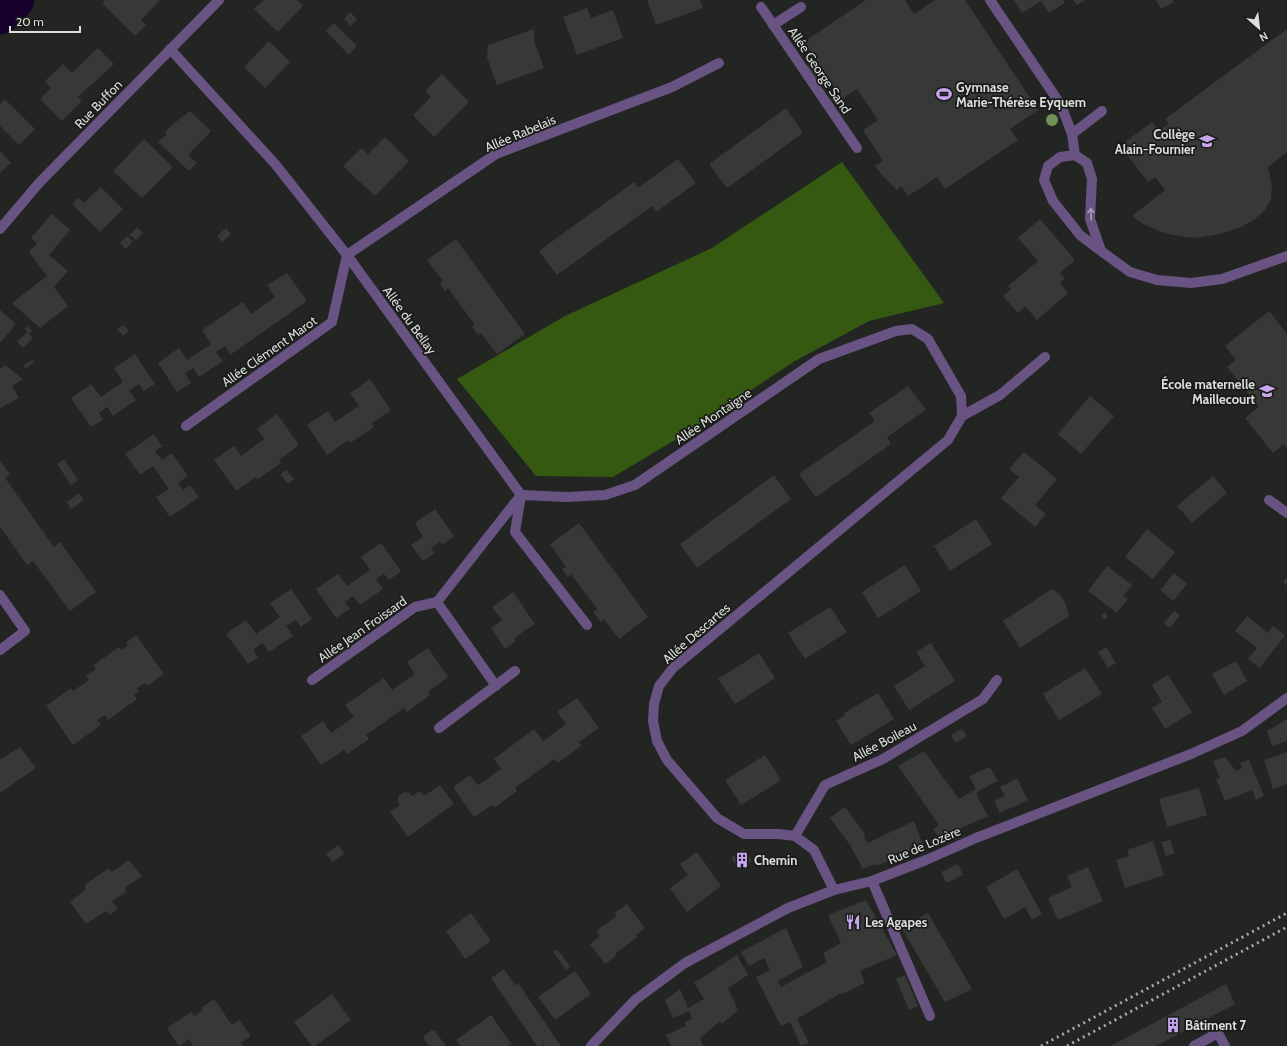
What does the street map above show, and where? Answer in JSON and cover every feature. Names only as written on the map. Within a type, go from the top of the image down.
[{"type":"street","name":"Rue Buffon","points":[[0,229],[39,183],[219,0]]},
{"type":"street","points":[[990,0],[1061,106],[1072,134],[1075,155]]},
{"type":"street","name":"Allée George Sand","points":[[761,7],[857,148]]},
{"type":"street","points":[[773,25],[801,7]]},
{"type":"street","name":"Allée du Bellay","points":[[170,49],[276,165],[348,255],[521,495]]},
{"type":"street","name":"Allée Rabelais","points":[[348,255],[496,154],[672,87],[719,64]]},
{"type":"street","points":[[1072,134],[1102,111]]},
{"type":"street","points":[[1100,251],[1090,219],[1092,179],[1087,163],[1075,155],[1060,157],[1048,166],[1044,180],[1053,201],[1080,235],[1100,251],[1130,272],[1157,280],[1191,284],[1222,279],[1287,256]]},
{"type":"street","name":"Allée Clément Marot","points":[[186,426],[332,322],[348,255]]},
{"type":"street","name":"Allée Montaigne","points":[[521,495],[567,497],[605,495],[635,485],[819,360],[896,331],[912,329],[928,339],[961,396],[962,416]]},
{"type":"street","points":[[962,416],[1000,395],[1045,357]]},
{"type":"street","name":"Allée Descartes","points":[[796,836],[779,834],[744,834],[717,818],[667,760],[657,741],[653,721],[654,704],[659,686],[673,668],[948,440],[962,416]]},
{"type":"street","points":[[496,686],[437,602],[521,495]]},
{"type":"street","points":[[521,495],[515,532],[587,625]]},
{"type":"street","points":[[1269,500],[1287,513]]},
{"type":"street","points":[[0,595],[25,631],[0,650]]},
{"type":"street","name":"Allée Jean Froissard","points":[[312,680],[414,607],[437,602]]},
{"type":"street","points":[[439,728],[515,671]]},
{"type":"street","name":"Allée Boileau","points":[[796,836],[825,785],[883,759],[983,699],[997,680]]},
{"type":"street","name":"Rue de Lozère","points":[[590,1046],[635,1000],[685,963],[788,908],[834,890],[872,881],[926,860],[976,838],[1191,754],[1242,731],[1287,698]]},
{"type":"street","points":[[796,836],[814,850],[834,890]]},
{"type":"street","points":[[872,881],[930,1016]]},
{"type":"street","points":[[1194,1046],[1218,1033],[1225,1046]]},
{"type":"green space","points":[[842,162],[944,303],[869,321],[795,361],[675,440],[613,477],[536,476],[457,379],[565,316],[712,248]]},
{"type":"building","points":[[105,0],[160,0],[141,20],[146,25],[135,36],[102,3]]},
{"type":"building","points":[[264,0],[297,0],[303,6],[278,32],[254,9]]},
{"type":"building","points":[[647,0],[700,0],[703,8],[656,25]]},
{"type":"building","name":"Gymnase Marie-Thérèse Eyquem","points":[[866,0],[905,0],[914,14],[935,0],[965,0],[1038,110],[1010,129],[1018,140],[945,189],[937,177],[908,196],[901,186],[897,190],[875,166],[883,161],[863,130],[878,120],[857,89],[842,99],[829,79],[820,86],[807,67],[816,60],[804,42]]},
{"type":"building","points":[[1014,0],[1063,0],[1065,3],[1049,13],[1041,1],[1022,13]]},
{"type":"building","points":[[1073,0],[1085,0],[1077,5]]},
{"type":"building","points":[[1156,0],[1173,0],[1174,2],[1161,9]]},
{"type":"building","points":[[587,8],[591,18],[613,10],[623,38],[577,55],[563,17]]},
{"type":"building","points":[[350,12],[357,19],[351,26],[344,19]]},
{"type":"building","points":[[334,23],[357,46],[349,55],[326,31]]},
{"type":"building","points":[[534,29],[534,41],[544,68],[497,85],[487,58],[488,45]]},
{"type":"building","name":"Collège Alain-Fournier","points":[[1287,29],[1287,152],[1268,167],[1272,186],[1271,200],[1264,211],[1255,219],[1241,227],[1220,234],[1194,238],[1172,235],[1159,231],[1143,224],[1132,216],[1165,190],[1155,177],[1148,182],[1120,146],[1152,122],[1159,130],[1169,124],[1165,119]]},
{"type":"building","points":[[269,41],[290,62],[265,88],[244,67]]},
{"type":"building","points":[[98,48],[114,64],[78,97],[82,101],[62,121],[40,99],[51,88],[45,81],[63,64],[72,73]]},
{"type":"building","points":[[442,74],[469,102],[434,137],[413,115],[431,97],[425,91]]},
{"type":"building","points":[[5,99],[35,129],[19,145],[0,126],[0,104]]},
{"type":"building","points":[[786,108],[803,133],[727,188],[709,164]]},
{"type":"building","points":[[190,111],[211,131],[188,155],[197,163],[189,171],[158,142],[167,134],[165,132],[173,124]]},
{"type":"building","points":[[385,137],[409,161],[375,196],[343,166],[362,148],[368,154]]},
{"type":"building","points":[[144,139],[173,167],[142,198],[113,171]]},
{"type":"building","points":[[0,151],[11,163],[0,173]]},
{"type":"building","points":[[678,159],[696,183],[656,212],[652,206],[557,275],[539,251],[634,182],[638,188]]},
{"type":"building","points":[[101,187],[123,209],[100,232],[72,204],[78,198],[84,203]]},
{"type":"building","points":[[52,214],[70,230],[49,255],[68,271],[54,287],[68,306],[40,328],[12,303],[47,276],[29,252],[37,243],[31,238]]},
{"type":"building","points":[[1040,219],[1075,260],[1060,273],[1065,278],[1060,283],[1068,293],[1037,320],[1025,306],[1018,313],[1003,296],[1011,289],[1008,286],[1038,261],[1018,238]]},
{"type":"building","points":[[137,227],[143,233],[136,240],[130,235]]},
{"type":"building","points":[[226,228],[231,234],[222,242],[217,236]]},
{"type":"building","points":[[127,236],[133,241],[126,249],[120,243]]},
{"type":"building","points":[[456,239],[525,334],[497,354],[481,333],[478,335],[472,327],[475,325],[448,288],[445,291],[440,284],[443,281],[427,260]]},
{"type":"building","points":[[287,273],[307,301],[230,355],[225,346],[216,352],[223,361],[199,377],[193,368],[185,374],[191,383],[177,392],[158,363],[179,348],[187,360],[211,344],[202,330],[243,302],[251,314],[275,297],[267,285]]},
{"type":"building","points":[[0,310],[16,324],[0,343]]},
{"type":"building","name":"École maternelle Maillecourt","points":[[1269,311],[1287,334],[1287,447],[1284,444],[1273,453],[1245,418],[1259,407],[1227,367],[1236,360],[1225,346]]},
{"type":"building","points":[[124,325],[129,331],[123,336],[117,329]]},
{"type":"building","points":[[28,326],[32,331],[29,334],[33,338],[23,348],[17,342],[27,332],[25,329]]},
{"type":"building","points":[[135,354],[155,384],[144,391],[139,384],[129,391],[136,400],[113,416],[107,407],[99,413],[103,420],[91,427],[71,398],[91,384],[101,397],[123,382],[114,368]]},
{"type":"building","points":[[32,360],[34,362],[26,368],[23,366]]},
{"type":"building","points":[[5,365],[23,379],[12,386],[19,398],[0,408],[0,369]]},
{"type":"building","points":[[370,379],[391,410],[371,424],[374,427],[350,443],[348,440],[327,455],[307,425],[328,411],[335,422],[359,406],[350,393]]},
{"type":"building","points":[[908,386],[926,410],[887,437],[891,444],[816,497],[799,474],[875,421],[869,413]]},
{"type":"building","points":[[1090,396],[1114,416],[1081,454],[1058,434]]},
{"type":"building","points":[[277,414],[299,445],[279,460],[281,463],[258,479],[256,477],[236,491],[214,460],[234,446],[241,456],[264,439],[257,429]]},
{"type":"building","points":[[154,434],[162,446],[155,451],[162,460],[172,453],[188,476],[178,483],[183,490],[190,485],[199,497],[170,517],[156,497],[169,489],[153,466],[140,475],[125,454]]},
{"type":"building","points":[[1024,452],[1057,479],[1035,505],[1046,514],[1035,527],[1001,498],[1019,477],[1009,469]]},
{"type":"building","points":[[64,459],[78,480],[71,485],[57,464]]},
{"type":"building","points":[[0,461],[10,474],[5,478],[54,547],[60,542],[96,592],[70,611],[33,561],[27,565],[0,527]]},
{"type":"building","points":[[286,470],[294,479],[288,484],[280,474]]},
{"type":"building","points":[[774,475],[791,499],[697,568],[680,544]]},
{"type":"building","points":[[1213,476],[1227,493],[1192,523],[1177,506]]},
{"type":"building","points":[[79,493],[84,500],[71,509],[67,502]]},
{"type":"building","points":[[435,509],[454,536],[442,545],[440,542],[431,548],[435,553],[423,561],[411,545],[423,537],[415,523]]},
{"type":"building","points":[[976,519],[992,544],[950,571],[934,546]]},
{"type":"building","points":[[579,523],[648,617],[619,639],[604,619],[601,622],[593,612],[597,609],[571,574],[568,577],[562,569],[566,567],[550,544]]},
{"type":"building","points":[[1147,529],[1175,552],[1153,579],[1125,557]]},
{"type":"building","points":[[381,543],[401,571],[389,580],[384,574],[376,579],[383,589],[360,605],[353,596],[345,602],[350,609],[336,618],[316,589],[338,574],[347,586],[370,570],[361,557]]},
{"type":"building","points":[[905,565],[921,591],[878,618],[862,592]]},
{"type":"building","points":[[1107,566],[1132,585],[1123,596],[1128,599],[1117,613],[1088,591]]},
{"type":"building","points":[[1174,573],[1187,584],[1173,601],[1160,590]]},
{"type":"building","points":[[1287,578],[1287,586],[1283,581]]},
{"type":"building","points":[[291,589],[312,619],[301,627],[296,620],[286,626],[293,636],[269,652],[262,643],[253,650],[258,657],[248,664],[226,634],[246,620],[256,634],[280,617],[270,603]]},
{"type":"building","points":[[1052,589],[1061,596],[1066,605],[1069,616],[1020,648],[1003,621]]},
{"type":"building","points":[[513,592],[535,624],[514,638],[516,641],[505,649],[491,628],[502,620],[492,607]]},
{"type":"building","points":[[830,607],[847,632],[805,659],[788,633]]},
{"type":"building","points":[[1174,611],[1180,615],[1170,628],[1164,623]]},
{"type":"building","points":[[1105,612],[1108,617],[1104,620],[1101,615]]},
{"type":"building","points":[[1247,616],[1268,633],[1273,626],[1285,635],[1260,668],[1248,659],[1257,648],[1235,631]]},
{"type":"building","points":[[136,635],[164,674],[147,686],[145,683],[137,688],[139,691],[134,695],[137,699],[108,720],[105,715],[97,720],[101,725],[73,745],[46,706],[71,688],[73,691],[89,680],[86,676],[96,669],[94,665],[119,647],[121,650],[128,646],[126,643]]},
{"type":"building","points":[[931,643],[955,681],[909,710],[894,686],[925,666],[916,652]]},
{"type":"building","points":[[1106,647],[1116,663],[1108,668],[1098,652]]},
{"type":"building","points":[[428,648],[448,677],[428,692],[430,695],[407,712],[404,708],[366,735],[369,739],[347,754],[344,750],[321,765],[301,736],[323,721],[331,733],[354,717],[345,705],[384,678],[392,690],[415,674],[407,662]]},
{"type":"building","points":[[759,653],[775,678],[735,704],[718,679]]},
{"type":"building","points":[[1236,661],[1247,681],[1224,695],[1212,674]]},
{"type":"building","points":[[1085,668],[1102,694],[1059,720],[1043,694]]},
{"type":"building","points":[[1168,675],[1192,712],[1165,729],[1152,708],[1162,702],[1152,685]]},
{"type":"building","points":[[878,693],[894,719],[851,745],[836,721],[845,715],[844,713]]},
{"type":"building","points":[[577,698],[599,728],[579,742],[581,746],[558,763],[554,759],[515,788],[517,791],[494,808],[492,805],[474,817],[453,787],[470,775],[478,785],[501,769],[494,759],[534,729],[543,741],[566,724],[557,712]]},
{"type":"building","points":[[1287,719],[1287,740],[1272,746],[1267,731]]},
{"type":"building","points":[[962,729],[967,736],[955,743],[951,735]]},
{"type":"building","points":[[20,747],[36,768],[0,793],[0,760]]},
{"type":"building","points":[[924,751],[959,799],[976,789],[969,776],[990,767],[998,781],[977,792],[977,796],[988,816],[939,838],[933,829],[939,825],[898,766]]},
{"type":"building","points":[[1287,752],[1287,784],[1273,789],[1264,760]]},
{"type":"building","points":[[765,755],[781,780],[741,805],[725,780]]},
{"type":"building","points":[[1225,757],[1236,771],[1242,768],[1240,763],[1249,760],[1264,796],[1256,800],[1252,790],[1225,801],[1216,779],[1220,778],[1213,761]]},
{"type":"building","points":[[1017,778],[1028,800],[1000,813],[994,801],[1005,796],[1000,787]]},
{"type":"building","points":[[440,785],[454,804],[408,837],[390,812],[400,805],[398,802],[398,796],[405,792],[412,796],[420,791],[424,796]]},
{"type":"building","points":[[1199,788],[1207,815],[1167,827],[1159,799]]},
{"type":"building","points":[[845,807],[865,834],[864,836],[867,843],[914,821],[923,845],[877,866],[876,864],[863,869],[850,845],[830,818]]},
{"type":"building","points":[[1170,840],[1175,853],[1166,856],[1161,842]]},
{"type":"building","points":[[1153,841],[1164,875],[1125,888],[1116,860],[1129,856],[1127,850]]},
{"type":"building","points":[[338,845],[344,854],[333,862],[326,854]]},
{"type":"building","name":"Chemin","points":[[744,849],[752,861],[739,870],[731,858]]},
{"type":"building","points":[[697,852],[721,886],[687,912],[670,888],[688,875],[680,864]]},
{"type":"building","points":[[129,860],[142,876],[125,888],[126,892],[112,901],[118,909],[110,915],[106,911],[86,924],[70,902],[84,891],[86,884],[109,868],[112,872]]},
{"type":"building","points":[[958,864],[963,875],[946,883],[941,872]]},
{"type":"building","points":[[1088,867],[1103,901],[1058,920],[1048,898],[1072,887],[1067,876]]},
{"type":"building","points":[[1017,869],[1042,914],[1032,920],[1025,907],[1004,919],[986,887]]},
{"type":"building","points":[[866,900],[897,955],[860,971],[865,983],[842,994],[841,993],[797,1019],[809,1043],[801,1046],[790,1022],[781,1026],[756,977],[770,970],[764,958],[749,966],[741,952],[786,928],[803,967],[778,981],[781,987],[827,962],[823,953],[841,943],[828,915]]},
{"type":"building","points":[[627,904],[645,928],[636,935],[637,937],[615,954],[616,956],[605,964],[590,944],[600,936],[596,931],[617,916],[614,913]]},
{"type":"building","points":[[471,913],[491,941],[465,959],[446,931]]},
{"type":"building","points":[[928,913],[972,989],[945,1002],[901,927]]},
{"type":"building","points":[[557,949],[570,966],[566,970],[553,952]]},
{"type":"building","points":[[737,955],[748,975],[728,988],[738,1010],[722,1024],[720,1021],[700,1038],[703,1046],[671,1046],[666,1035],[686,1026],[685,1022],[692,1019],[689,1011],[673,1018],[665,1000],[680,989],[688,1008],[704,999],[694,983]]},
{"type":"building","points":[[504,969],[515,985],[518,983],[561,1046],[545,1046],[543,1044],[541,1046],[537,1046],[491,978]]},
{"type":"building","points":[[575,971],[591,994],[555,1020],[538,997]]},
{"type":"building","points":[[905,975],[918,1006],[909,1010],[896,979]]},
{"type":"building","name":"Bâtiment 7","points":[[1226,984],[1235,1004],[1156,1046],[1111,1046]]},
{"type":"building","points":[[332,994],[351,1020],[315,1046],[312,1046],[294,1022]]},
{"type":"building","points":[[214,999],[232,1025],[239,1020],[251,1036],[241,1043],[243,1046],[193,1046],[189,1039],[179,1046],[167,1028],[191,1012],[194,1016],[203,1010],[201,1008]]},
{"type":"building","points":[[491,1015],[511,1044],[507,1046],[460,1046],[456,1040]]},
{"type":"building","points":[[432,1030],[435,1031],[446,1046],[429,1046],[423,1038]]},
{"type":"waterway","points":[[0,13],[13,0]]},
{"type":"railway","points":[[1041,1046],[1287,913]]},
{"type":"railway","points":[[1067,1046],[1287,927]]},
{"type":"place","name":"Gymnase Marie-Thérèse Eyquem","points":[[944,94]]},
{"type":"place","name":"Collège Alain-Fournier","points":[[1207,141]]},
{"type":"place","name":"École maternelle Maillecourt","points":[[1267,391]]},
{"type":"place","name":"Chemin","points":[[742,860]]},
{"type":"place","name":"Les Agapes","points":[[853,922]]},
{"type":"place","name":"Bâtiment 7","points":[[1173,1025]]}]
